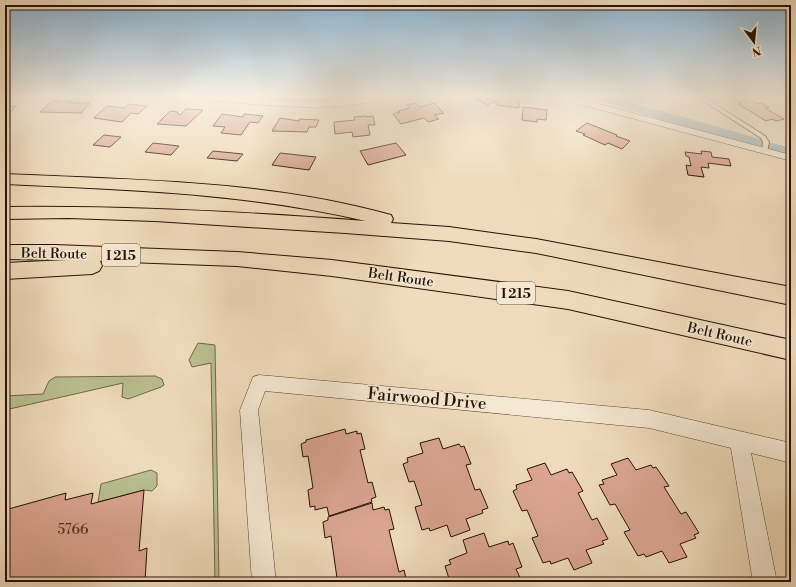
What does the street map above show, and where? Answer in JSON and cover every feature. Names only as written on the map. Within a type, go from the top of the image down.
[{"type":"highway","points":[[5,179],[187,188],[259,196],[343,209],[449,234]]},
{"type":"highway","points":[[5,213],[68,212],[155,215],[330,225],[449,234],[536,246],[791,296]]},
{"type":"highway","name":"Belt Route","points":[[5,252],[56,252],[237,259],[332,268],[568,300],[791,350]]},
{"type":"highway","points":[[5,271],[237,259]]},
{"type":"street","points":[[662,123],[791,158]]},
{"type":"street","name":"Fairwood Drive","points":[[264,582],[249,410],[259,383],[298,385],[649,419],[791,453]]},
{"type":"street","points":[[739,440],[765,582]]},
{"type":"lane","points":[[742,123],[763,137],[766,142],[765,151]]},
{"type":"green space","points":[[198,343],[215,345],[219,582],[215,582],[211,363],[192,367],[189,360]]},
{"type":"green space","points":[[155,376],[162,379],[164,385],[128,399],[122,397],[123,383],[5,410],[5,396],[43,394],[49,381],[55,377]]},
{"type":"green space","points":[[151,470],[157,473],[157,486],[152,491],[144,490],[98,502],[101,484]]},
{"type":"building","points":[[158,123],[189,123],[186,126]]},
{"type":"building","points":[[215,123],[249,123],[241,135],[221,133],[225,127],[213,126]]},
{"type":"building","points":[[277,123],[318,123],[316,127],[309,127],[307,132],[272,131]]},
{"type":"building","points":[[334,123],[375,123],[375,125],[368,125],[370,135],[353,137],[352,132],[335,134]]},
{"type":"building","points":[[588,123],[630,141],[622,149],[608,143],[605,145],[583,135],[585,134],[576,131]]},
{"type":"building","points":[[104,135],[121,137],[110,147],[93,145]]},
{"type":"building","points":[[153,143],[179,146],[171,155],[145,152]]},
{"type":"building","points":[[396,143],[406,155],[368,165],[360,151]]},
{"type":"building","points":[[213,151],[243,154],[237,161],[207,158]]},
{"type":"building","points":[[701,151],[711,152],[712,157],[729,159],[731,166],[708,163],[709,168],[701,167],[704,177],[688,175],[686,165],[691,166],[689,157],[686,156],[685,152],[702,154]]},
{"type":"building","points":[[280,153],[316,157],[309,170],[272,165]]},
{"type":"building","points":[[345,429],[346,434],[357,431],[357,434],[361,433],[365,449],[360,450],[368,483],[372,482],[376,497],[371,499],[372,502],[329,516],[327,507],[315,510],[315,506],[310,507],[308,490],[313,488],[308,456],[303,457],[301,444],[306,442],[306,440]]},
{"type":"building","points":[[439,438],[443,449],[459,444],[461,447],[464,446],[471,464],[466,465],[475,490],[480,489],[488,508],[482,510],[483,513],[466,519],[470,530],[451,537],[447,525],[430,531],[429,528],[422,530],[415,507],[422,505],[414,481],[409,482],[403,464],[408,462],[407,458],[423,453],[420,443]]},
{"type":"building","points":[[628,458],[636,470],[651,465],[653,468],[656,467],[669,486],[664,487],[681,514],[686,512],[699,533],[694,535],[696,538],[680,544],[687,557],[669,563],[662,551],[646,557],[644,554],[638,556],[624,532],[630,530],[615,504],[610,505],[599,485],[604,484],[602,480],[617,475],[611,464]]},
{"type":"building","points":[[545,463],[551,475],[567,469],[569,473],[572,472],[583,491],[578,493],[592,520],[597,518],[608,539],[602,541],[604,544],[586,550],[592,563],[574,570],[568,558],[551,564],[550,561],[543,563],[532,538],[538,536],[527,510],[522,511],[513,491],[517,489],[516,485],[532,480],[527,469]]},
{"type":"building","points":[[144,490],[139,551],[147,548],[145,582],[5,582],[5,510],[66,493],[65,500],[93,493],[91,504]]},
{"type":"building","points":[[372,503],[373,510],[384,507],[385,510],[389,509],[394,529],[389,530],[399,572],[404,570],[407,582],[332,582],[332,580],[337,578],[331,536],[325,538],[323,522],[328,520],[328,517]]},
{"type":"building","points":[[484,533],[489,547],[508,541],[509,545],[513,543],[522,567],[516,569],[522,582],[450,582],[445,566],[451,564],[449,560],[467,553],[463,540]]},
{"type":"waterway","points":[[688,123],[759,143]]},
{"type":"waterway","points":[[772,147],[791,152]]}]
